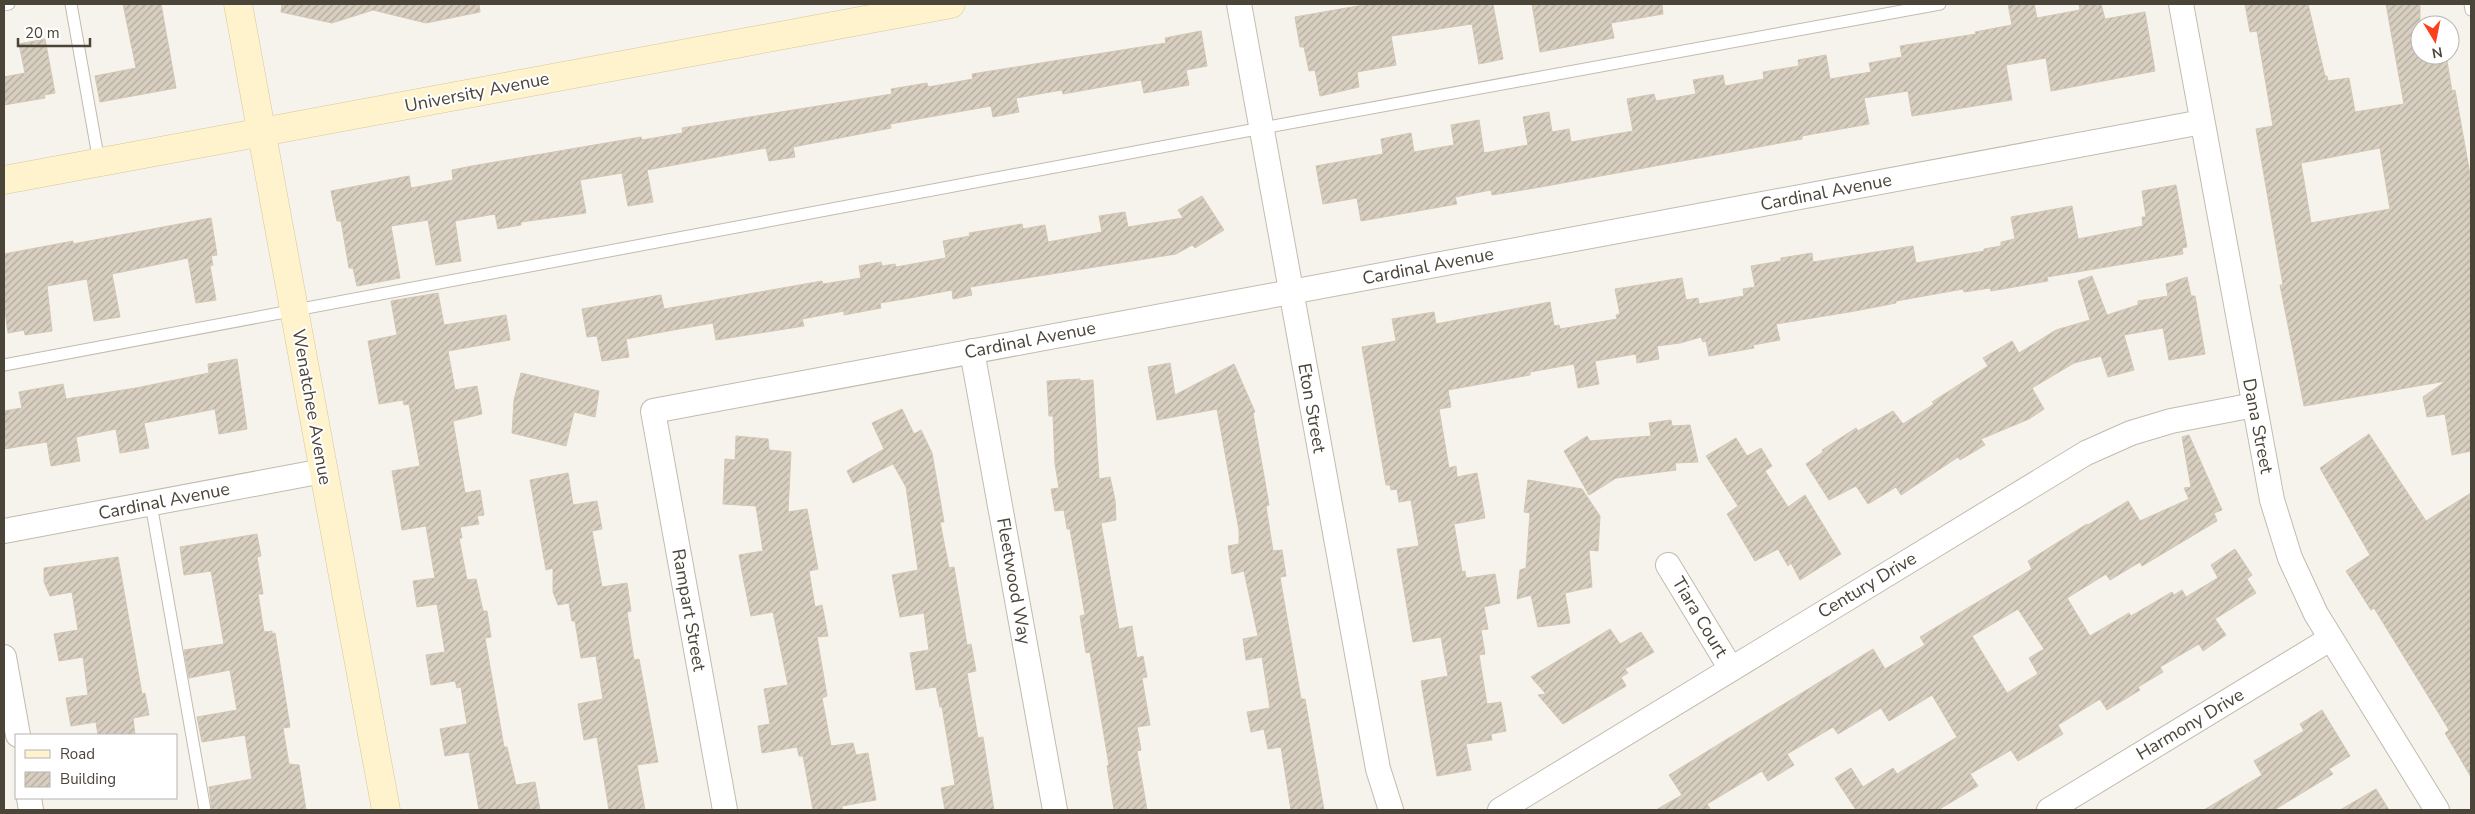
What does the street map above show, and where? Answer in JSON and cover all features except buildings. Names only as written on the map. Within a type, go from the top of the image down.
[{"type":"street","name":"Wenatchee Avenue","points":[[238,4],[386,810]]},
{"type":"street","name":"University Avenue","points":[[4,180],[951,4]]},
{"type":"street","name":"Eton Street","points":[[1239,4],[1378,769],[1391,810]]},
{"type":"street","name":"Dana Street","points":[[2181,4],[2272,500],[2288,550],[2316,614],[2437,810]]},
{"type":"street","name":"Cardinal Avenue","points":[[653,411],[2202,122]]},
{"type":"street","name":"Fleetwood Way","points":[[972,351],[1056,810]]},
{"type":"street","name":"Century Drive","points":[[1500,810],[2086,453],[2131,433],[2172,421],[2254,405]]},
{"type":"street","name":"Rampart Street","points":[[653,411],[725,810]]},
{"type":"street","name":"Cardinal Avenue","points":[[4,531],[324,471]]},
{"type":"street","name":"Tiara Court","points":[[1668,565],[1732,669]]},
{"type":"street","name":"Harmony Drive","points":[[2050,810],[2330,638]]},
{"type":"street","points":[[4,657],[8,704],[18,734]]},
{"type":"lane","points":[[4,5],[9,4]]},
{"type":"lane","points":[[70,4],[99,162]]},
{"type":"lane","points":[[4,364],[1262,128],[1940,4]]},
{"type":"lane","points":[[2470,4],[2471,10]]},
{"type":"lane","points":[[151,504],[206,810]]}]
